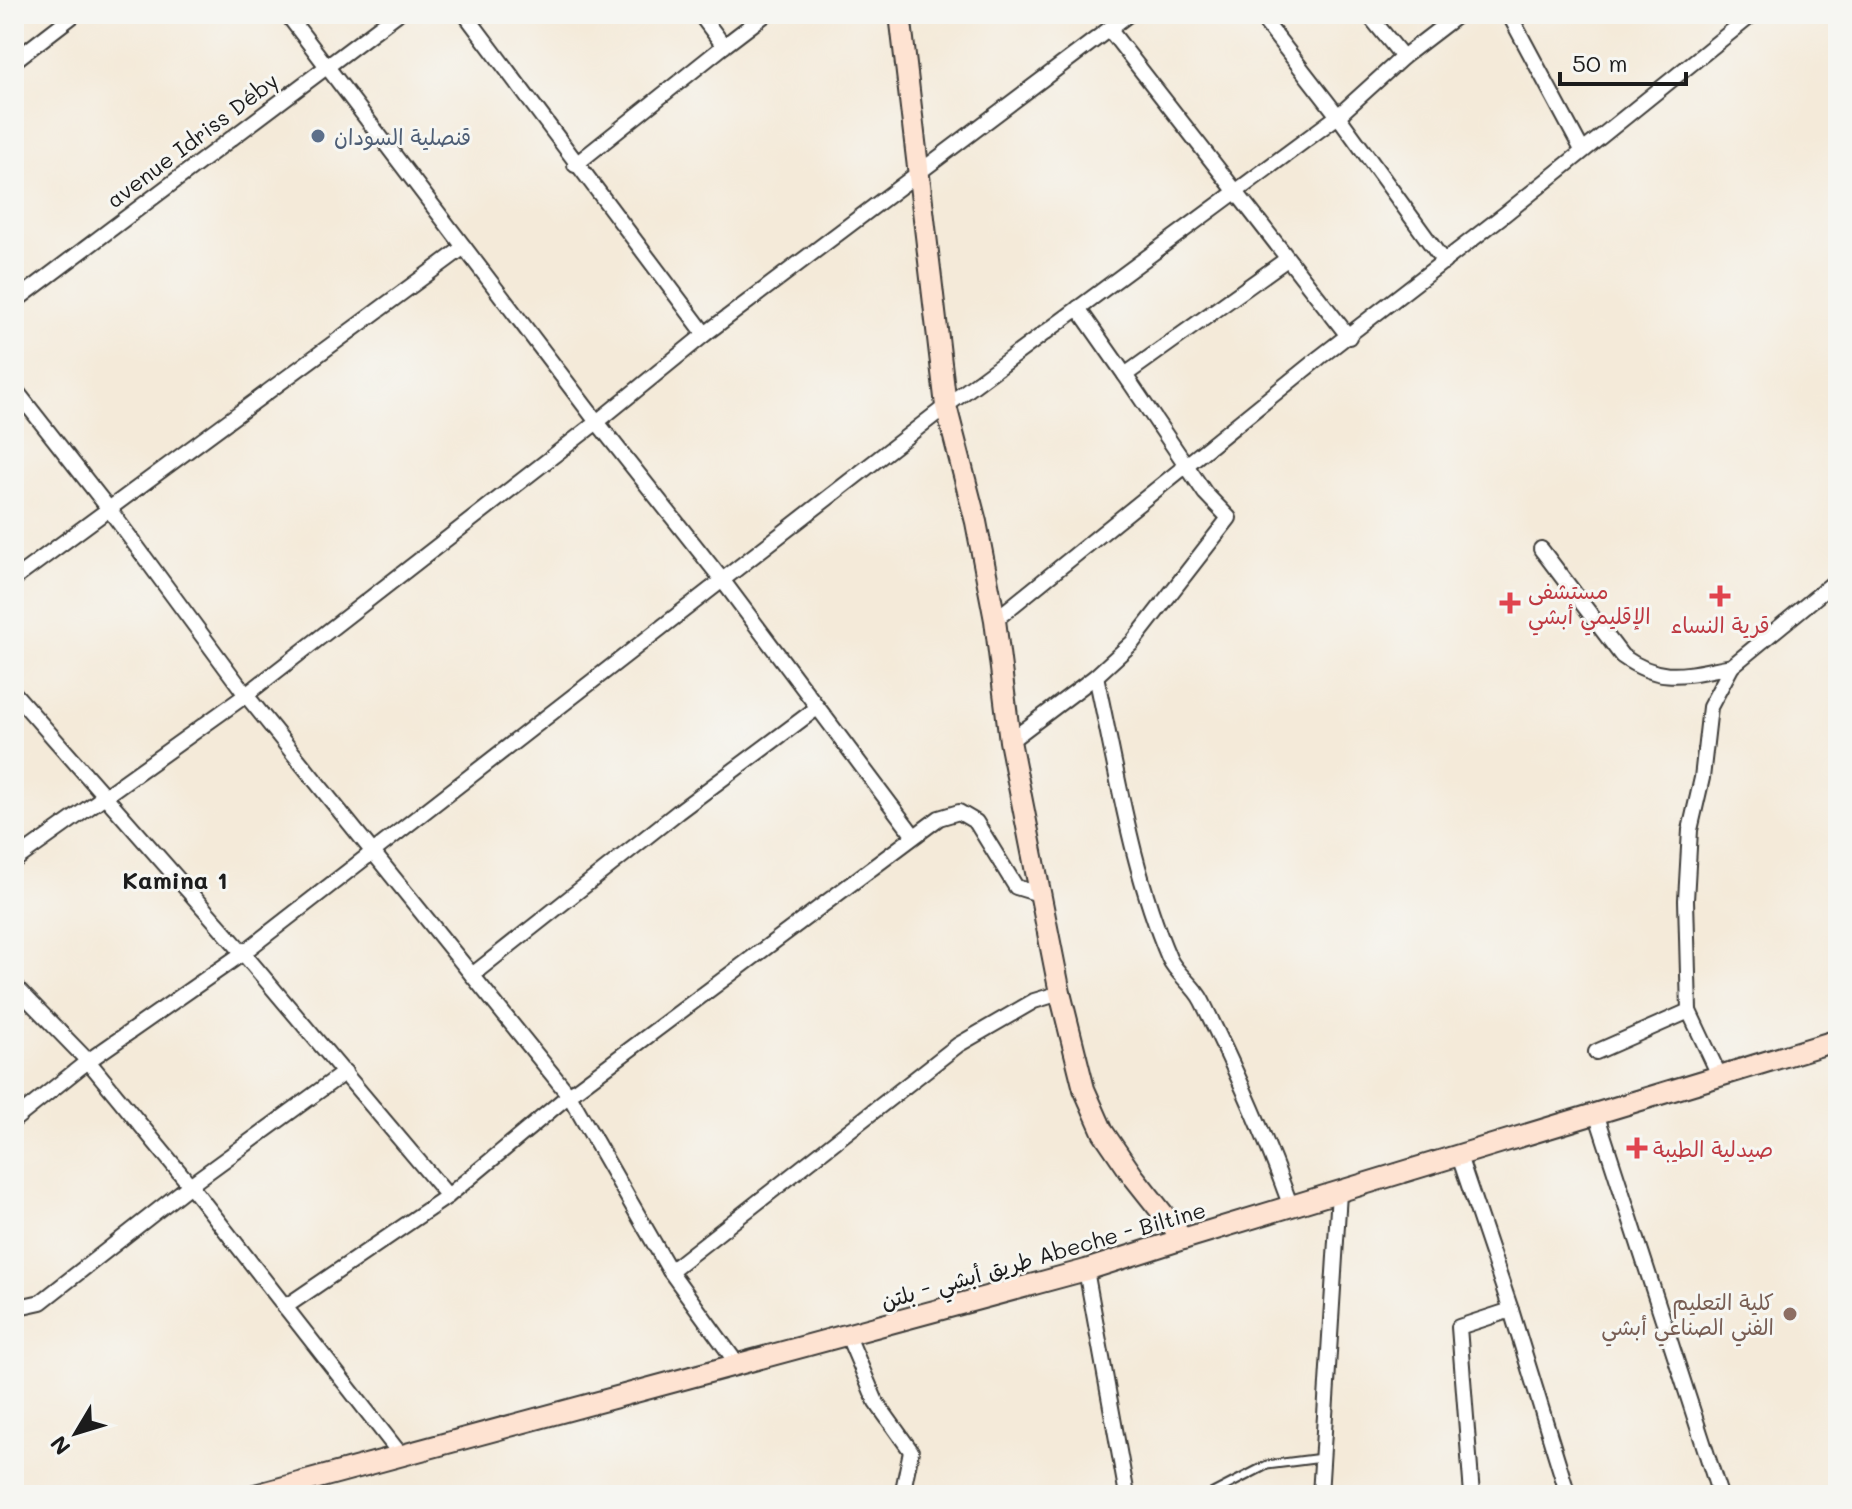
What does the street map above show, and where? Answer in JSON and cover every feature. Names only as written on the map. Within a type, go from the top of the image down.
[{"type":"main road","points":[[900,14],[946,406],[976,522],[995,620],[1010,741],[1060,993],[1084,1089],[1103,1132],[1183,1239]]},
{"type":"main road","name":"طريق أبشي - بلتن Abeche - Biltine","points":[[255,1495],[1086,1270],[1838,1040]]},
{"type":"street","points":[[14,61],[75,14]]},
{"type":"street","points":[[287,14],[597,422],[723,581],[914,836]]},
{"type":"street","name":"avenue Idriss Déby","points":[[14,302],[397,14]]},
{"type":"street","points":[[465,14],[575,165],[705,334]]},
{"type":"street","points":[[700,14],[724,46]]},
{"type":"street","points":[[575,165],[766,14]]},
{"type":"street","points":[[14,861],[246,695],[597,422],[705,334],[1129,14]]},
{"type":"street","points":[[1259,14],[1444,262]]},
{"type":"street","points":[[1368,14],[1403,57]]},
{"type":"street","points":[[14,1120],[88,1061],[243,953],[946,406],[1235,189],[1338,116],[1403,57],[1459,14]]},
{"type":"street","points":[[1509,14],[1582,150]]},
{"type":"street","points":[[995,620],[1320,357],[1444,262],[1753,14]]},
{"type":"street","points":[[1109,29],[1349,337]]},
{"type":"street","points":[[14,579],[464,247]]},
{"type":"street","points":[[1125,375],[1287,259]]},
{"type":"street","points":[[1010,741],[1096,676],[1144,630],[1229,518],[1205,493],[1078,308]]},
{"type":"street","points":[[14,388],[109,509],[246,695],[569,1095],[670,1271],[738,1365]]},
{"type":"street","points":[[1541,549],[1622,656],[1634,664],[1670,677],[1732,666]]},
{"type":"street","points":[[1720,1077],[1689,1011],[1686,900],[1690,830],[1702,778],[1710,707],[1732,666],[1838,579]]},
{"type":"street","points":[[1096,676],[1141,875],[1156,925],[1171,962],[1200,997],[1272,1154],[1291,1207]]},
{"type":"street","points":[[14,693],[243,953],[448,1196]]},
{"type":"street","points":[[472,975],[678,812],[817,708]]},
{"type":"street","points":[[285,1307],[448,1196],[569,1095],[939,818],[959,812],[976,822],[1016,887],[1039,894]]},
{"type":"street","points":[[14,985],[88,1061],[190,1185],[401,1455]]},
{"type":"street","points":[[670,1271],[958,1045],[1034,1001],[1060,993]]},
{"type":"street","points":[[1596,1052],[1689,1011]]},
{"type":"street","points":[[14,1308],[41,1302],[190,1185],[345,1072]]},
{"type":"street","points":[[1596,1113],[1720,1495]]},
{"type":"street","points":[[1459,1156],[1568,1495]]},
{"type":"street","points":[[1320,1495],[1339,1193]]},
{"type":"street","points":[[1086,1270],[1127,1495]]},
{"type":"street","points":[[1472,1495],[1459,1327],[1511,1310]]},
{"type":"street","points":[[848,1336],[876,1402],[911,1451],[902,1495]]},
{"type":"lane","points":[[1209,1495],[1267,1465],[1322,1458]]},
{"type":"place","name":"قنصلية السودان","points":[[318,136]]},
{"type":"place","name":"قرية النساء","points":[[1720,596]]},
{"type":"place","name":"مستشفى الإقليمي أبشي","points":[[1510,603]]},
{"type":"place","name":"صيدلية الطيبة","points":[[1637,1148]]},
{"type":"place","name":"كلية التعليم الفني الصناعي أبشي","points":[[1790,1314]]},
{"type":"district","name":"Kamina 1","points":[[175,879]]}]
